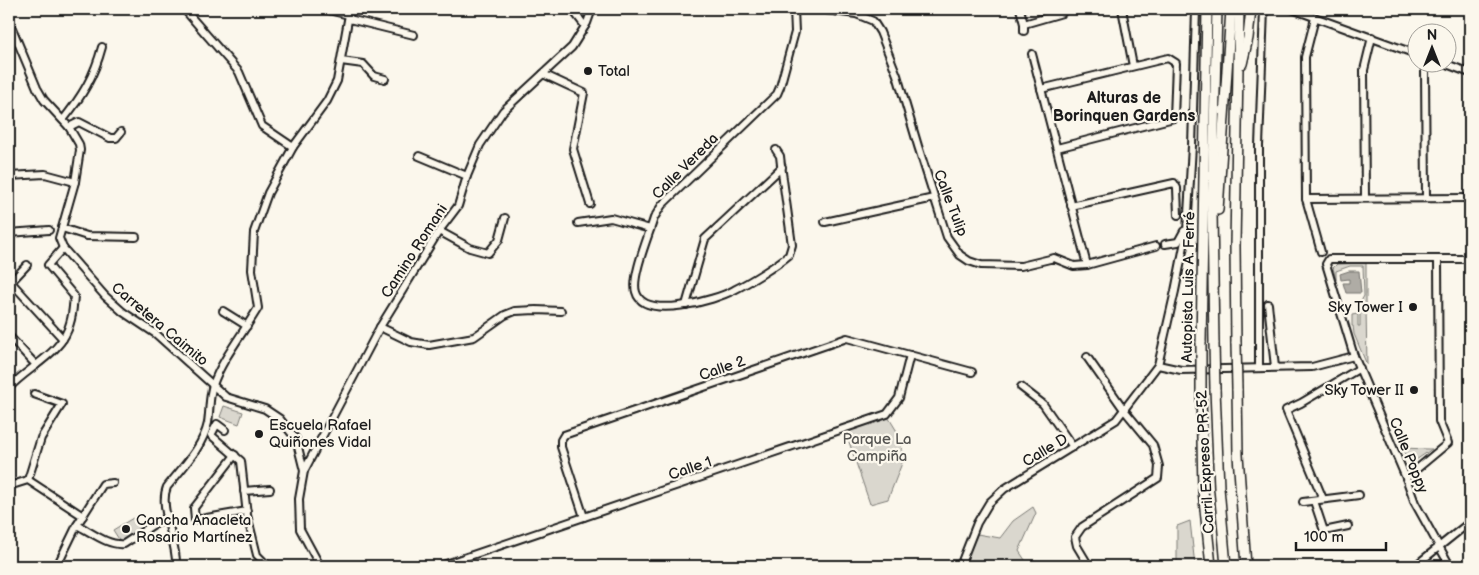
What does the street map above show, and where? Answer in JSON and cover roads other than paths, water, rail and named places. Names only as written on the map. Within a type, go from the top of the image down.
[{"type":"highway","name":"Autopista Luis A. Ferré","points":[[1207,9],[1201,390],[1204,490],[1211,566]]},
{"type":"highway","name":"Carril Expreso PR-52","points":[[1217,9],[1212,212],[1214,344],[1219,488],[1226,566]]},
{"type":"highway","name":"Carril Expreso PR-52","points":[[1213,267],[1231,9]]},
{"type":"highway","points":[[1239,9],[1235,246],[1236,344],[1242,532],[1246,566]]},
{"type":"highway","points":[[1238,84],[1248,38],[1251,9]]},
{"type":"highway","points":[[1242,532],[1252,566]]},
{"type":"street","points":[[184,9],[239,72],[262,126],[293,147]]},
{"type":"street","points":[[324,9],[349,14],[414,35]]},
{"type":"street","points":[[574,9],[574,14],[585,26]]},
{"type":"street","name":"Camino Romani","points":[[304,471],[380,327],[439,231],[458,206],[467,176],[480,145],[503,111],[572,47],[585,26],[592,9]]},
{"type":"street","name":"Calle Vereda","points":[[776,150],[780,156],[782,167],[792,245],[789,254],[733,290],[706,301],[654,306],[646,304],[637,295],[634,282],[654,218],[662,205],[777,94],[796,32],[794,9]]},
{"type":"street","name":"Calle Tulip","points":[[818,9],[856,14],[872,21],[880,32],[897,75],[934,198],[948,237],[960,255],[969,261],[981,265],[1021,266],[1054,258],[1074,266],[1086,265],[1156,246]]},
{"type":"street","points":[[1020,9],[1024,32]]},
{"type":"street","points":[[1122,9],[1133,66]]},
{"type":"street","points":[[1196,9],[1192,146],[1187,226],[1175,291],[1158,365],[1181,370],[1312,367],[1354,356]]},
{"type":"street","points":[[1259,368],[1259,146],[1264,9]]},
{"type":"street","points":[[1292,9],[1406,50]]},
{"type":"street","points":[[1024,24],[1062,13]]},
{"type":"street","points":[[176,566],[164,492],[193,454],[205,432],[208,424],[213,385],[224,363],[258,308],[252,270],[254,232],[268,193],[293,147],[327,101],[337,81],[349,14]]},
{"type":"street","points":[[1315,18],[1305,57],[1306,199],[1321,252]]},
{"type":"street","points":[[9,20],[37,88],[44,100],[69,126],[79,144],[80,150],[75,182],[59,238],[63,248],[48,266],[74,296],[70,324],[63,339],[9,388]]},
{"type":"street","points":[[1365,198],[1364,70],[1372,37]]},
{"type":"street","points":[[63,120],[86,89],[97,69],[102,47]]},
{"type":"street","points":[[1032,54],[1086,265]]},
{"type":"street","points":[[1042,89],[1168,58],[1176,63],[1174,118],[1057,148]]},
{"type":"street","points":[[341,60],[363,64],[374,76],[385,79]]},
{"type":"street","points":[[1456,68],[1470,73]]},
{"type":"street","points":[[1425,72],[1426,198]]},
{"type":"street","points":[[543,74],[584,93],[573,148],[590,204]]},
{"type":"street","points":[[69,126],[79,122],[110,138],[116,138],[121,132]]},
{"type":"street","points":[[419,156],[467,176]]},
{"type":"street","points":[[686,304],[705,239],[782,167]]},
{"type":"street","points":[[9,176],[45,174],[75,182]]},
{"type":"street","points":[[1071,206],[1174,183],[1177,188],[1178,215]]},
{"type":"street","points":[[825,222],[934,198]]},
{"type":"street","points":[[1306,199],[1470,198]]},
{"type":"street","points":[[439,231],[470,248],[488,253],[499,240],[505,218]]},
{"type":"street","points":[[578,223],[611,218],[650,229]]},
{"type":"street","points":[[1165,244],[1178,242],[1187,226]]},
{"type":"street","points":[[62,228],[87,236],[136,237]]},
{"type":"street","points":[[9,233],[49,230]]},
{"type":"street","name":"Carretera Caimito","points":[[63,248],[123,312],[156,334],[226,397],[265,409],[280,419],[296,439],[304,471],[299,499],[300,529],[320,566]]},
{"type":"street","name":"Calle Poppy","points":[[1438,260],[1329,259],[1326,264],[1354,356],[1406,478],[1415,504],[1450,566]]},
{"type":"street","points":[[1406,478],[1448,443],[1439,421],[1438,260],[1470,259]]},
{"type":"street","points":[[27,266],[11,282],[63,339]]},
{"type":"street","points":[[1268,304],[1275,367]]},
{"type":"street","points":[[223,311],[247,326]]},
{"type":"street","points":[[380,327],[411,342],[429,345],[474,337],[504,315],[515,311],[561,311]]},
{"type":"street","points":[[9,336],[36,365]]},
{"type":"street","name":"Calle 2","points":[[584,517],[561,447],[561,440],[564,435],[847,338],[972,372]]},
{"type":"street","name":"Calle 1","points":[[440,566],[887,414],[899,398],[910,356]]},
{"type":"street","points":[[1087,357],[1124,411],[1153,444],[1159,466],[1158,478],[1082,527],[1075,537],[1077,546],[1089,566]]},
{"type":"street","name":"Calle D","points":[[960,566],[977,523],[989,503],[1004,489],[1116,420],[1158,365]]},
{"type":"street","points":[[1323,498],[1286,410],[1360,368]]},
{"type":"street","points":[[1021,386],[1043,404],[1073,447]]},
{"type":"street","points":[[28,480],[41,438],[62,404],[34,394]]},
{"type":"street","points":[[225,430],[217,424],[211,435],[241,461],[247,512],[256,555],[268,566]]},
{"type":"street","points":[[235,455],[194,508],[194,520],[247,512]]},
{"type":"street","points":[[9,486],[28,480]]},
{"type":"street","points":[[28,480],[83,516]]},
{"type":"street","points":[[59,562],[77,525],[103,484],[113,483]]},
{"type":"street","points":[[244,491],[270,489]]},
{"type":"street","points":[[1303,502],[1359,494]]},
{"type":"street","points":[[1314,501],[1324,531],[1348,526]]},
{"type":"street","points":[[77,525],[110,542],[121,545],[167,518]]},
{"type":"street","points":[[1415,566],[1470,522]]},
{"type":"place","name":"Total","points":[[588,71]]},
{"type":"place","name":"Sky Tower I","points":[[1413,307]]},
{"type":"place","name":"Sky Tower II","points":[[1414,390]]},
{"type":"place","name":"Escuela Rafael Quiñones Vidal","points":[[259,434]]},
{"type":"place","name":"Cancha Anacleta Rosario Martínez","points":[[126,529]]},
{"type":"district","name":"Alturas de Borinquen Gardens","points":[[1124,106]]},
{"type":"park label","name":"Parque La Campiña","points":[[877,448]]}]
